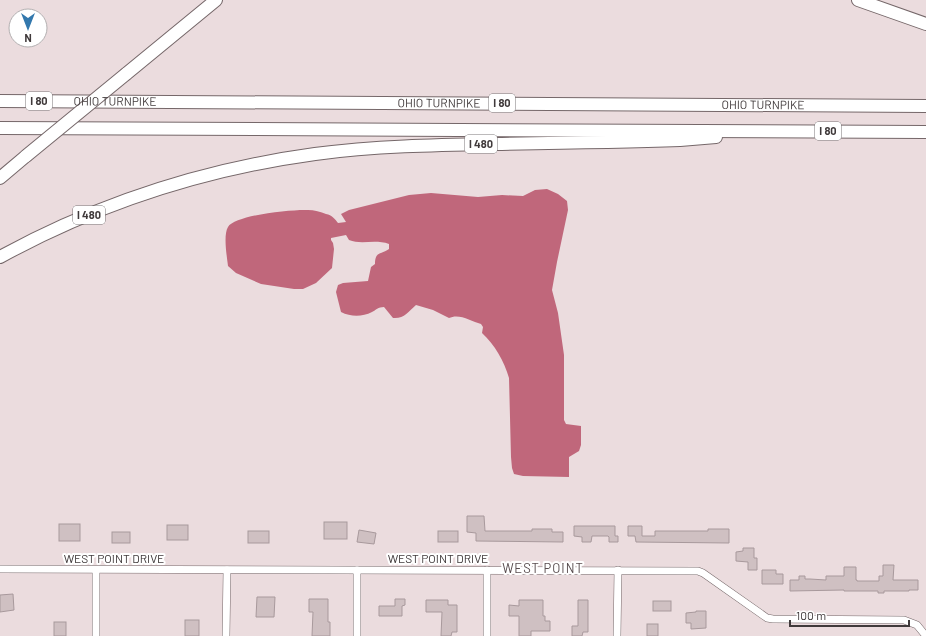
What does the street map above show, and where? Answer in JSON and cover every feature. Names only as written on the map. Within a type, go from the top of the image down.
[{"type":"highway","points":[[0,178],[216,0]]},
{"type":"highway","points":[[858,0],[926,24]]},
{"type":"highway","name":"OHIO TURNPIKE","points":[[0,100],[926,106]]},
{"type":"highway","name":"OHIO TURNPIKE","points":[[0,128],[784,130],[926,132]]},
{"type":"highway","name":"I 480","points":[[0,257],[63,226],[144,195],[216,173],[296,157],[401,146],[680,140],[784,130]]},
{"type":"street","name":"WEST POINT DRIVE","points":[[0,569],[698,571],[767,618],[904,620],[917,625],[926,636]]},
{"type":"street","points":[[96,570],[96,636]]},
{"type":"street","points":[[226,636],[227,570]]},
{"type":"street","points":[[357,570],[357,636]]},
{"type":"street","points":[[487,636],[488,570]]},
{"type":"street","points":[[617,636],[618,570]]},
{"type":"shaded area","points":[[547,189],[558,194],[567,201],[568,210],[552,290],[558,313],[564,355],[564,420],[566,424],[581,426],[581,445],[579,451],[569,457],[569,477],[523,476],[514,474],[511,457],[509,378],[498,354],[482,333],[483,327],[481,324],[457,316],[449,318],[433,310],[416,305],[406,314],[397,318],[393,318],[384,307],[360,316],[353,316],[341,312],[336,292],[338,285],[343,283],[368,281],[371,267],[375,264],[377,255],[389,249],[389,244],[349,240],[346,235],[331,238],[334,249],[332,268],[316,283],[303,289],[261,284],[236,273],[228,266],[226,235],[228,227],[241,219],[253,216],[278,212],[310,210],[330,215],[338,223],[346,222],[341,214],[349,210],[409,195],[431,193],[478,197],[502,195],[523,196],[535,190]]},
{"type":"building","points":[[467,516],[484,516],[485,531],[532,531],[532,529],[552,529],[552,532],[563,532],[563,542],[476,541],[476,533],[467,532]]},
{"type":"building","points":[[324,522],[347,522],[347,539],[324,539]]},
{"type":"building","points":[[59,524],[80,524],[80,541],[59,541]]},
{"type":"building","points":[[167,525],[188,525],[188,540],[167,540]]},
{"type":"building","points":[[574,526],[615,526],[615,536],[618,536],[618,542],[609,542],[608,536],[592,536],[591,542],[582,542],[582,537],[574,536]]},
{"type":"building","points":[[628,526],[642,526],[642,536],[655,536],[655,531],[708,531],[708,529],[729,529],[729,543],[636,542],[635,536],[628,536]]},
{"type":"building","points":[[359,530],[376,533],[374,544],[357,542]]},
{"type":"building","points":[[248,531],[269,531],[269,543],[248,543]]},
{"type":"building","points":[[438,531],[458,531],[458,542],[438,542]]},
{"type":"building","points":[[112,532],[130,532],[130,543],[112,543]]},
{"type":"building","points":[[743,548],[754,548],[754,558],[757,558],[757,570],[748,570],[748,562],[736,561],[736,552],[743,551]]},
{"type":"building","points":[[883,565],[894,565],[893,580],[918,580],[918,590],[884,591],[884,593],[878,593],[878,591],[844,590],[790,591],[790,580],[799,580],[799,576],[805,576],[805,579],[826,580],[826,576],[844,576],[844,567],[856,567],[857,581],[879,581],[879,576],[883,576]]},
{"type":"building","points":[[762,570],[776,570],[776,574],[783,574],[783,584],[762,584]]},
{"type":"building","points":[[13,594],[14,610],[0,612],[0,595]]},
{"type":"building","points":[[257,597],[275,597],[274,617],[256,617]]},
{"type":"building","points":[[309,599],[328,599],[328,622],[330,622],[330,636],[312,636],[313,612],[309,612]]},
{"type":"building","points":[[395,599],[405,599],[405,605],[402,606],[402,616],[379,616],[379,606],[395,606]]},
{"type":"building","points":[[426,600],[448,600],[448,605],[457,605],[457,632],[452,632],[451,636],[441,636],[442,612],[426,612]]},
{"type":"building","points":[[519,600],[543,600],[543,616],[545,616],[545,621],[550,621],[550,631],[531,631],[531,636],[519,636],[519,616],[509,616],[509,605],[519,606]]},
{"type":"building","points":[[578,600],[588,600],[588,632],[583,632],[582,636],[572,636],[572,626],[578,626]]},
{"type":"building","points":[[653,601],[671,601],[671,611],[653,611]]},
{"type":"building","points":[[706,611],[706,628],[691,629],[691,623],[686,623],[686,613]]},
{"type":"building","points":[[185,620],[199,620],[199,636],[185,636]]},
{"type":"building","points":[[54,622],[66,622],[66,636],[54,636]]},
{"type":"building","points":[[647,624],[658,624],[658,636],[647,636]]},
{"type":"district","name":"WEST POINT","points":[[543,568]]}]
